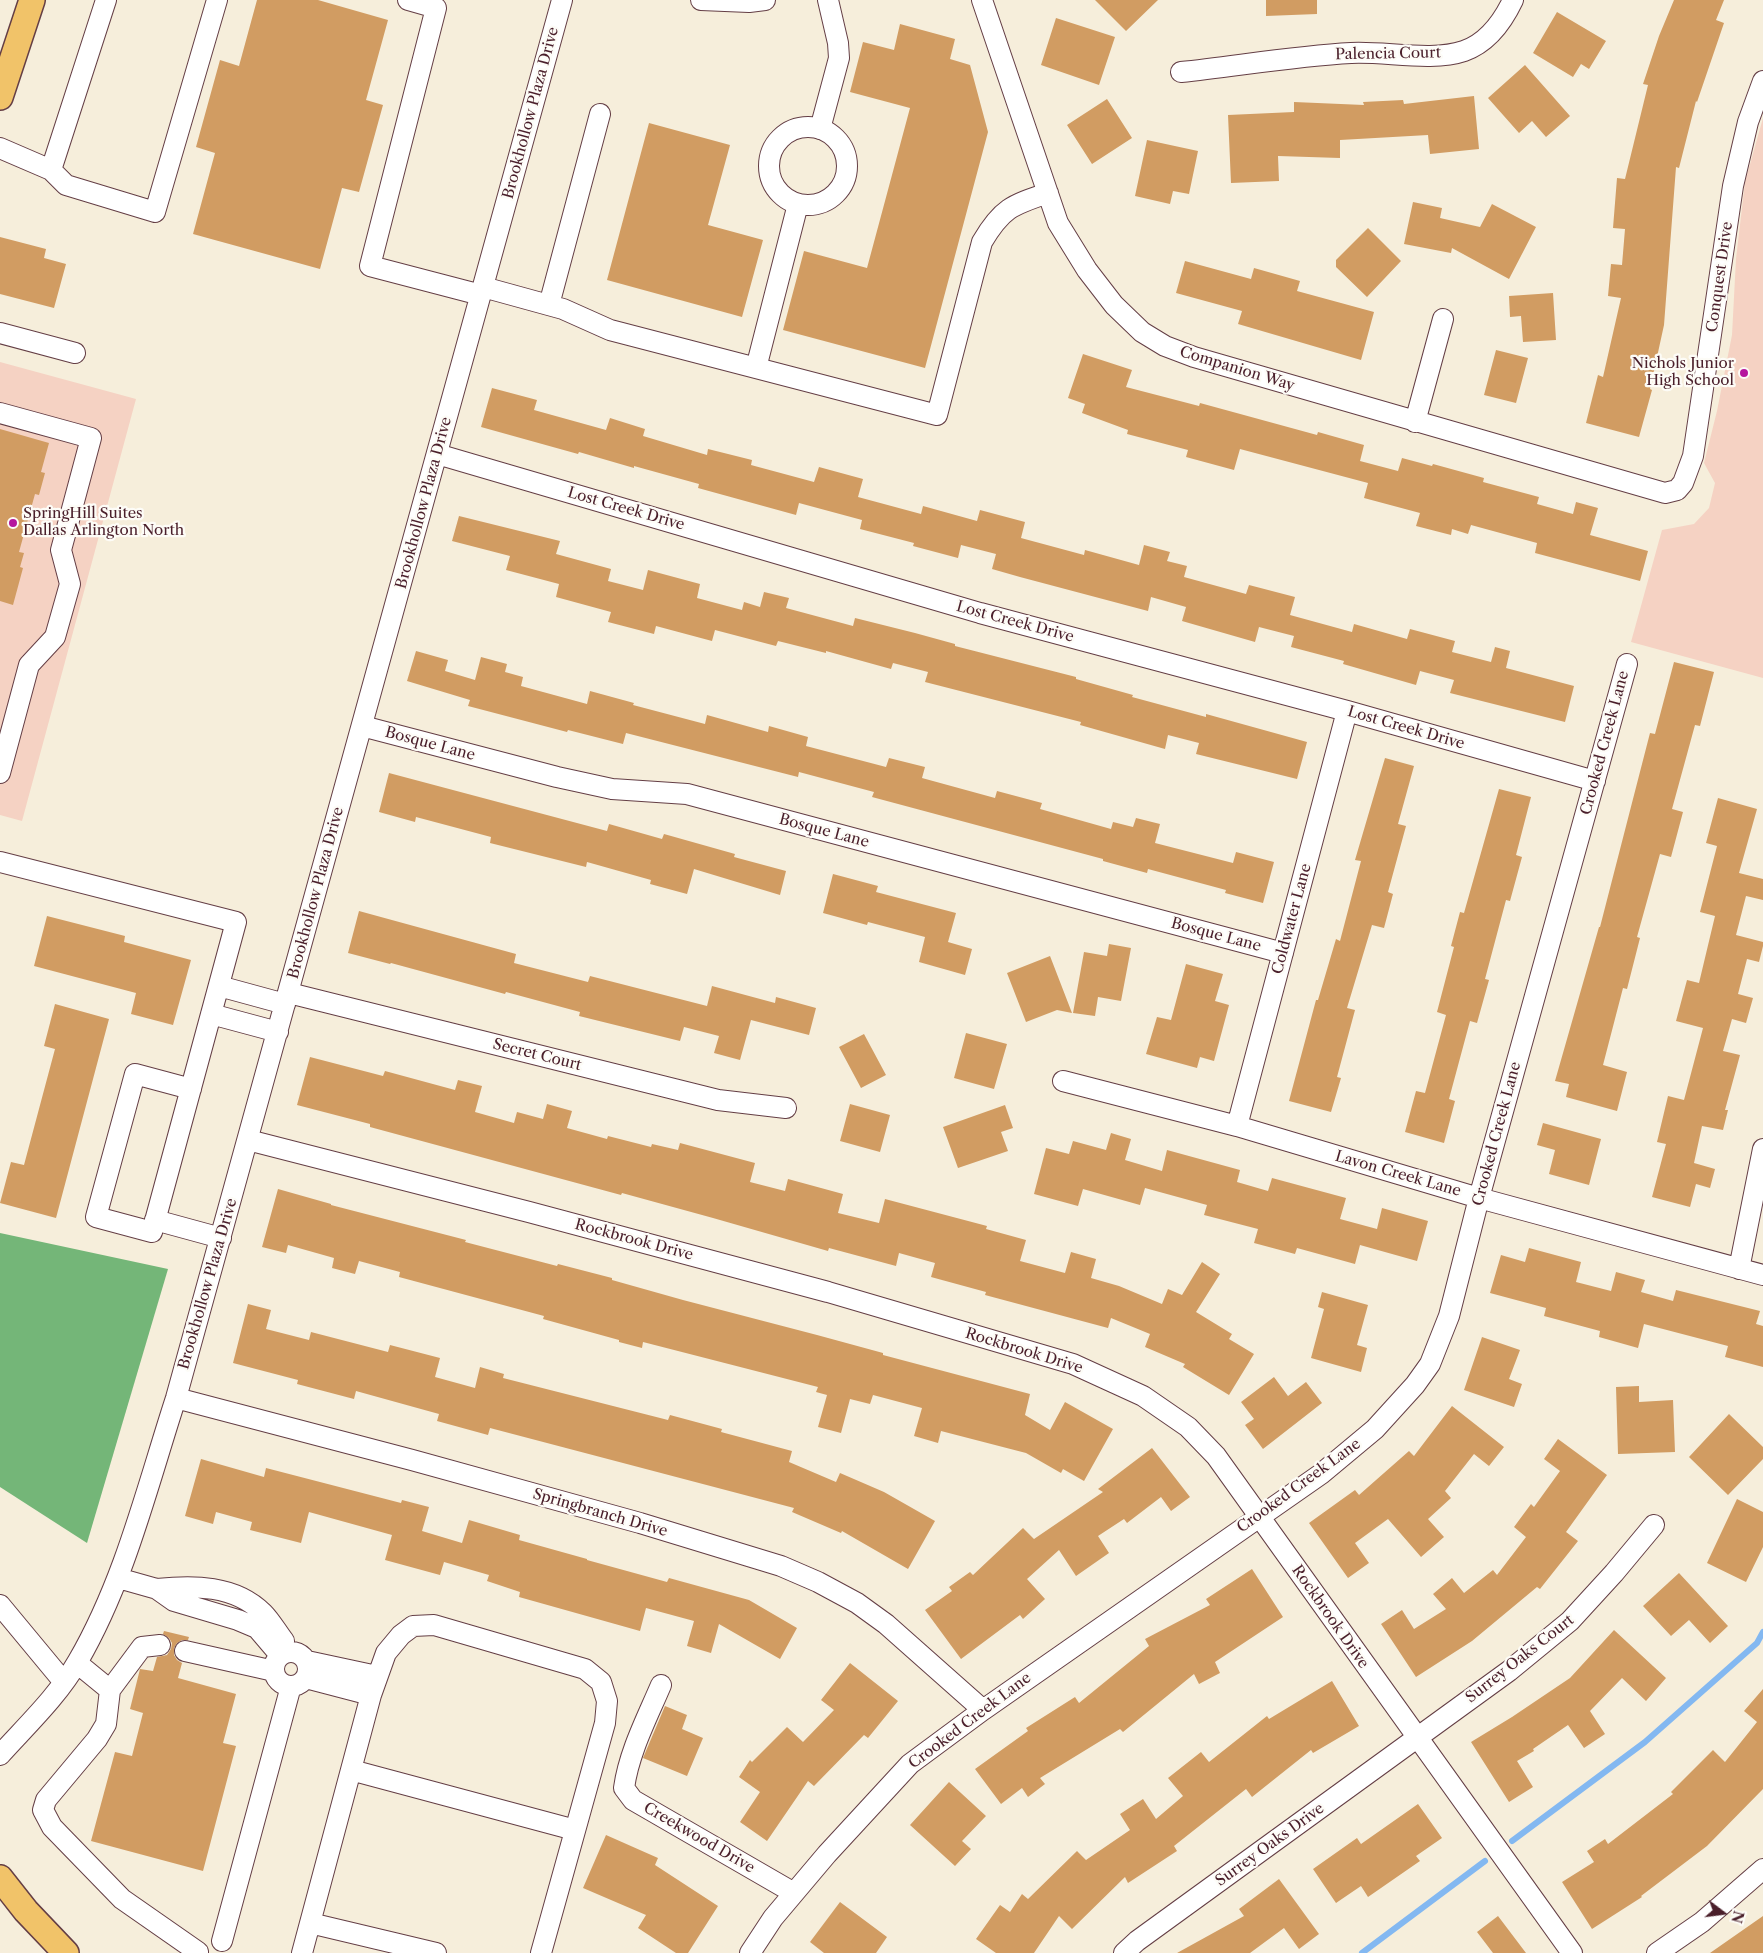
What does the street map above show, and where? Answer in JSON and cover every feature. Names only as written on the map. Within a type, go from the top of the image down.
[{"type":"main road","points":[[0,97],[32,0]]},
{"type":"main road","points":[[0,1878],[26,1911],[66,1953]]},
{"type":"street","points":[[51,170],[106,0]]},
{"type":"street","points":[[0,148],[51,170],[66,185],[155,212],[217,0]]},
{"type":"street","points":[[408,0],[436,8],[370,266],[549,305],[563,309],[610,330],[937,415],[982,242],[993,222],[1011,206],[1048,193]]},
{"type":"street","name":"Brookhollow Plaza Drive","points":[[0,1755],[77,1663],[118,1578],[176,1398],[562,0]]},
{"type":"street","points":[[701,0],[749,2],[765,0]]},
{"type":"street","points":[[820,129],[839,58],[838,43],[828,0]]},
{"type":"street","name":"Companion Way","points":[[982,0],[1058,223],[1087,270],[1114,305],[1142,332],[1165,346],[1194,357],[1665,493]]},
{"type":"street","name":"Palencia Court","points":[[1181,72],[1351,53],[1439,55],[1465,50],[1486,37],[1504,19],[1513,0]]},
{"type":"street","name":"Conquest Drive","points":[[1665,493],[1677,490],[1683,483],[1693,456],[1733,186],[1748,122],[1763,81]]},
{"type":"street","points":[[549,305],[600,114]]},
{"type":"street","points":[[809,127],[820,129],[836,139],[842,147],[847,162],[846,177],[841,188],[822,203],[810,206],[798,204],[787,199],[778,191],[772,181],[769,169],[770,157],[780,139],[789,132],[809,127]]},
{"type":"street","points":[[756,368],[798,204]]},
{"type":"street","points":[[1414,422],[1444,319]]},
{"type":"street","points":[[0,333],[75,353]]},
{"type":"street","points":[[0,413],[91,438],[61,550],[70,584],[55,637],[28,665],[0,773]]},
{"type":"street","name":"Lost Creek Drive","points":[[437,454],[980,613],[1346,711],[1595,781]]},
{"type":"street","name":"Crooked Creek Lane","points":[[750,1953],[773,1918],[827,1854],[910,1764],[983,1710],[1321,1474],[1375,1429],[1415,1385],[1430,1364],[1449,1316],[1479,1198],[1627,664]]},
{"type":"street","name":"Coldwater Lane","points":[[1237,1126],[1346,711]]},
{"type":"street","name":"Bosque Lane","points":[[362,726],[557,777],[603,787],[687,794],[1283,953]]},
{"type":"street","points":[[0,862],[236,922],[191,1090],[152,1232],[96,1216],[135,1074],[191,1090]]},
{"type":"street","name":"Secret Court","points":[[219,986],[287,998],[718,1100],[786,1108]]},
{"type":"street","points":[[211,1014],[278,1032]]},
{"type":"street","name":"Lavon Creek Lane","points":[[1063,1081],[1237,1126],[1479,1198],[1763,1275]]},
{"type":"street","name":"Rockbrook Drive","points":[[248,1140],[520,1209],[818,1290],[1073,1364],[1143,1396],[1188,1427],[1216,1456],[1416,1738],[1572,1953]]},
{"type":"street","points":[[1739,1269],[1763,1149]]},
{"type":"street","points":[[155,1220],[221,1238]]},
{"type":"street","name":"Springbranch Drive","points":[[176,1398],[421,1462],[640,1523],[781,1566],[818,1582],[857,1603],[886,1624],[983,1710]]},
{"type":"street","name":"Surrey Oaks Court","points":[[1416,1738],[1509,1671],[1570,1622],[1654,1525]]},
{"type":"street","points":[[118,1578],[157,1589],[186,1586],[202,1587],[239,1596],[263,1613],[292,1667],[229,1947],[208,1942],[198,1952],[122,1899],[52,1827],[43,1810],[46,1800],[97,1738],[106,1724],[110,1690],[142,1647],[160,1645]]},
{"type":"street","points":[[0,1605],[63,1681]]},
{"type":"street","points":[[302,1953],[374,1685],[386,1653],[401,1635],[413,1626],[434,1625],[585,1669],[601,1682],[607,1701],[605,1723],[541,1953]]},
{"type":"street","points":[[185,1651],[292,1667],[374,1685]]},
{"type":"street","points":[[77,1663],[110,1690]]},
{"type":"street","name":"Creekwood Drive","points":[[661,1685],[632,1754],[626,1772],[624,1788],[633,1800],[794,1893]]},
{"type":"street","name":"Surrey Oaks Drive","points":[[1124,1953],[1145,1935],[1416,1738]]},
{"type":"street","points":[[351,1770],[575,1830]]},
{"type":"street","points":[[1657,1953],[1702,1922],[1763,1869]]},
{"type":"street","points":[[310,1923],[436,1953]]},
{"type":"shaded area","name":"Nichols Junior High School","points":[[1763,118],[1763,678],[1631,642],[1662,530],[1694,524],[1709,508],[1715,483],[1704,463],[1717,411],[1732,335],[1736,259],[1745,182]]},
{"type":"shaded area","points":[[0,362],[136,399],[22,821],[0,815]]},
{"type":"green space","points":[[0,1233],[168,1269],[87,1543],[0,1487]]},
{"type":"building","points":[[257,0],[318,0],[388,20],[366,100],[383,105],[359,192],[342,188],[320,269],[193,234],[215,153],[196,147],[220,60],[239,66]]},
{"type":"building","points":[[1095,0],[1158,0],[1126,31]]},
{"type":"building","points":[[1266,0],[1317,0],[1317,14],[1266,16]]},
{"type":"building","points":[[1674,0],[1724,0],[1716,20],[1724,23],[1696,101],[1679,168],[1676,167],[1664,325],[1650,389],[1652,390],[1639,437],[1586,423],[1598,375],[1603,377],[1621,298],[1608,296],[1611,264],[1622,265],[1625,229],[1613,228],[1617,178],[1625,179],[1648,85],[1643,84],[1659,36]]},
{"type":"building","points":[[1557,12],[1606,41],[1589,69],[1581,64],[1573,77],[1533,53]]},
{"type":"building","points":[[1056,18],[1115,37],[1099,85],[1041,65]]},
{"type":"building","points":[[900,24],[955,39],[950,59],[970,65],[988,132],[925,368],[783,330],[804,251],[867,268],[910,108],[850,92],[863,42],[894,50]]},
{"type":"building","points":[[1525,65],[1570,116],[1546,137],[1532,121],[1519,133],[1488,98]]},
{"type":"building","points":[[1474,96],[1479,149],[1430,154],[1428,135],[1340,140],[1340,158],[1278,156],[1279,181],[1231,183],[1228,115],[1294,112],[1294,102],[1364,105],[1363,102],[1403,100],[1404,104]]},
{"type":"building","points":[[1107,99],[1132,138],[1092,164],[1067,125]]},
{"type":"building","points":[[649,123],[730,145],[708,225],[763,240],[742,317],[607,280]]},
{"type":"building","points":[[1147,140],[1198,151],[1189,194],[1173,191],[1170,204],[1135,196]]},
{"type":"building","points":[[1413,202],[1442,208],[1440,218],[1480,227],[1492,204],[1536,227],[1509,279],[1452,248],[1451,253],[1404,244]]},
{"type":"building","points":[[1368,228],[1401,261],[1367,297],[1336,267],[1336,260]]},
{"type":"building","points":[[0,237],[46,249],[44,258],[66,264],[54,308],[0,294]]},
{"type":"building","points":[[1185,261],[1251,279],[1254,268],[1300,281],[1297,291],[1374,312],[1361,360],[1238,324],[1242,311],[1176,293]]},
{"type":"building","points":[[1553,293],[1556,340],[1523,342],[1521,316],[1510,317],[1509,296]]},
{"type":"building","points":[[1496,350],[1528,358],[1516,403],[1484,395]]},
{"type":"building","points":[[1083,354],[1132,370],[1126,387],[1199,406],[1200,403],[1317,435],[1318,432],[1364,445],[1360,461],[1398,471],[1402,458],[1432,466],[1433,464],[1484,478],[1483,482],[1539,497],[1537,504],[1573,514],[1576,502],[1598,508],[1590,535],[1648,551],[1640,581],[1535,553],[1537,543],[1471,525],[1468,534],[1452,529],[1451,535],[1416,526],[1420,513],[1364,498],[1368,483],[1240,449],[1234,470],[1186,457],[1188,450],[1127,434],[1128,430],[1082,413],[1085,404],[1068,398]]},
{"type":"building","points":[[492,388],[537,400],[534,410],[606,430],[610,418],[645,429],[643,436],[707,455],[708,449],[752,460],[751,465],[814,482],[819,467],[863,479],[858,497],[921,514],[923,506],[977,521],[980,510],[1025,522],[1021,538],[1084,555],[1085,550],[1139,565],[1144,545],[1170,552],[1167,561],[1187,566],[1184,577],[1246,594],[1249,585],[1295,597],[1290,615],[1352,632],[1354,624],[1407,639],[1410,629],[1455,641],[1452,652],[1491,662],[1495,647],[1510,651],[1506,668],[1574,686],[1565,722],[1450,693],[1454,680],[1420,671],[1416,685],[1343,664],[1344,661],[1291,647],[1294,636],[1259,627],[1255,642],[1182,621],[1186,607],[1151,597],[1148,611],[992,569],[996,554],[961,545],[958,558],[913,546],[914,543],[860,529],[862,520],[799,503],[796,515],[698,488],[699,484],[579,452],[578,454],[481,427]]},
{"type":"building","name":"SpringHill Suites Dallas Arlington North","points":[[0,429],[49,443],[41,472],[45,473],[39,495],[35,494],[19,552],[24,553],[20,567],[23,568],[13,605],[0,601]]},
{"type":"building","points":[[459,516],[560,541],[556,554],[611,569],[608,581],[643,590],[648,570],[700,584],[697,598],[742,610],[744,602],[760,607],[764,592],[789,598],[786,608],[853,626],[855,618],[915,633],[955,644],[955,646],[1076,677],[1076,679],[1133,695],[1132,697],[1206,717],[1206,714],[1307,742],[1297,779],[1196,754],[1199,743],[1168,735],[1165,749],[1080,725],[1081,722],[925,682],[928,672],[893,663],[891,669],[826,651],[826,653],[778,641],[776,646],[715,630],[712,641],[656,626],[654,634],[608,622],[611,612],[556,597],[559,584],[506,570],[510,556],[452,541]]},
{"type":"building","points":[[416,651],[448,660],[445,671],[475,680],[481,657],[507,664],[505,672],[523,677],[521,686],[587,704],[590,691],[634,703],[633,705],[705,724],[707,715],[768,732],[769,726],[808,737],[806,746],[886,767],[889,758],[925,767],[922,778],[995,798],[997,791],[1042,803],[1040,809],[1111,829],[1113,822],[1133,827],[1136,818],[1160,824],[1155,843],[1233,863],[1236,852],[1274,862],[1263,903],[1225,893],[1226,890],[1148,869],[1147,873],[1103,861],[1103,859],[872,797],[874,792],[799,772],[798,777],[626,733],[623,744],[568,730],[567,732],[468,706],[470,700],[407,681]]},
{"type":"building","points":[[1674,662],[1714,672],[1700,726],[1695,725],[1672,809],[1683,812],[1671,857],[1660,854],[1637,937],[1640,938],[1627,989],[1623,988],[1603,1065],[1627,1072],[1617,1111],[1566,1097],[1569,1084],[1555,1081],[1600,927],[1650,733],[1655,734]]},
{"type":"building","points":[[1385,758],[1414,766],[1398,824],[1406,826],[1388,892],[1393,894],[1384,928],[1372,925],[1347,1008],[1355,1010],[1337,1077],[1341,1078],[1331,1112],[1289,1101],[1316,1000],[1318,1000],[1336,939],[1340,941],[1361,861],[1355,860]]},
{"type":"building","points":[[389,773],[607,831],[609,824],[662,839],[664,834],[735,854],[734,857],[786,871],[780,895],[694,869],[687,894],[650,884],[651,880],[587,862],[586,867],[490,843],[491,837],[416,817],[415,822],[379,812]]},
{"type":"building","points":[[1499,789],[1531,797],[1516,855],[1522,857],[1510,901],[1506,900],[1485,979],[1489,980],[1477,1023],[1470,1021],[1449,1099],[1455,1101],[1444,1143],[1405,1132],[1416,1091],[1425,1093],[1446,1015],[1437,1012],[1454,947],[1451,946],[1460,912],[1464,913]]},
{"type":"building","points":[[1718,798],[1757,809],[1739,873],[1763,879],[1763,900],[1746,896],[1736,935],[1763,942],[1763,946],[1759,962],[1747,959],[1738,994],[1753,998],[1746,1023],[1732,1019],[1723,1051],[1740,1055],[1725,1110],[1728,1110],[1723,1130],[1702,1126],[1694,1163],[1715,1169],[1710,1188],[1696,1184],[1690,1207],[1652,1197],[1666,1144],[1657,1142],[1668,1096],[1684,1100],[1703,1028],[1676,1021],[1687,980],[1699,983],[1715,916],[1700,912],[1717,846],[1706,843]]},
{"type":"building","points":[[833,874],[878,886],[876,892],[956,913],[948,942],[972,949],[965,975],[919,962],[925,937],[868,922],[867,925],[823,913]]},
{"type":"building","points":[[359,911],[516,954],[514,963],[588,982],[590,976],[707,1006],[712,986],[775,1003],[776,997],[816,1008],[809,1035],[751,1020],[740,1060],[714,1053],[719,1036],[684,1027],[680,1041],[579,1016],[580,1012],[506,992],[505,994],[348,953]]},
{"type":"building","points":[[47,916],[125,936],[124,942],[191,960],[173,1025],[131,1014],[136,993],[34,966]]},
{"type":"building","points":[[1109,944],[1131,948],[1121,1001],[1098,997],[1095,1016],[1073,1013],[1084,952],[1107,956]]},
{"type":"building","points":[[1050,956],[1072,1013],[1057,1010],[1026,1022],[1007,973]]},
{"type":"building","points":[[1186,964],[1223,974],[1215,1001],[1229,1005],[1214,1061],[1200,1057],[1197,1068],[1146,1054],[1157,1017],[1171,1020]]},
{"type":"building","points":[[55,1004],[109,1019],[56,1218],[0,1203],[11,1162],[24,1165],[55,1049],[44,1046]]},
{"type":"building","points":[[966,1033],[1007,1044],[994,1089],[954,1078]]},
{"type":"building","points":[[864,1034],[886,1075],[861,1088],[839,1047]]},
{"type":"building","points":[[310,1057],[383,1076],[385,1071],[455,1090],[458,1080],[482,1086],[475,1112],[514,1123],[517,1112],[543,1119],[547,1104],[572,1111],[567,1128],[607,1139],[608,1136],[651,1147],[652,1144],[678,1150],[680,1143],[755,1163],[750,1182],[785,1191],[788,1179],[843,1194],[838,1213],[879,1223],[885,1199],[987,1226],[986,1229],[1026,1240],[1020,1261],[1065,1273],[1071,1252],[1096,1259],[1091,1278],[1119,1286],[1162,1304],[1168,1289],[1182,1295],[1202,1262],[1220,1274],[1196,1312],[1232,1334],[1229,1339],[1254,1354],[1229,1395],[1183,1367],[1185,1364],[1145,1347],[1150,1334],[1111,1318],[1108,1328],[985,1295],[986,1292],[931,1277],[935,1263],[899,1253],[896,1266],[829,1248],[828,1251],[622,1193],[621,1195],[370,1127],[370,1124],[297,1105]]},
{"type":"building","points":[[850,1104],[890,1115],[880,1152],[840,1141]]},
{"type":"building","points":[[1005,1105],[1013,1128],[1001,1132],[1008,1151],[958,1168],[943,1127]]},
{"type":"building","points":[[1543,1123],[1601,1139],[1589,1185],[1549,1174],[1555,1150],[1537,1145]]},
{"type":"building","points":[[1111,1133],[1131,1139],[1125,1160],[1162,1171],[1167,1150],[1240,1170],[1237,1182],[1268,1191],[1272,1178],[1346,1198],[1340,1219],[1377,1229],[1382,1208],[1428,1221],[1417,1261],[1360,1245],[1355,1264],[1297,1248],[1295,1254],[1254,1243],[1258,1229],[1204,1215],[1207,1205],[1145,1188],[1140,1205],[1083,1189],[1078,1206],[1034,1194],[1046,1148],[1069,1154],[1073,1141],[1106,1150]]},
{"type":"building","points":[[278,1189],[331,1205],[466,1240],[465,1242],[612,1278],[612,1280],[683,1300],[1030,1394],[1025,1415],[1050,1430],[1065,1402],[1113,1429],[1084,1481],[1063,1469],[1061,1473],[1026,1453],[941,1431],[938,1443],[914,1436],[922,1408],[873,1395],[870,1404],[850,1399],[841,1433],[818,1427],[827,1395],[816,1392],[818,1387],[643,1342],[642,1348],[619,1342],[619,1340],[543,1319],[544,1316],[399,1277],[400,1272],[359,1261],[355,1274],[332,1268],[334,1258],[288,1245],[286,1253],[262,1247]]},
{"type":"building","points":[[1529,1248],[1581,1262],[1576,1282],[1611,1291],[1616,1272],[1645,1280],[1641,1292],[1673,1301],[1676,1290],[1760,1311],[1756,1324],[1763,1326],[1763,1367],[1725,1357],[1728,1346],[1644,1324],[1638,1348],[1599,1337],[1600,1331],[1544,1316],[1546,1308],[1490,1293],[1501,1255],[1525,1262]]},
{"type":"building","points":[[1322,1292],[1368,1305],[1357,1345],[1367,1348],[1361,1372],[1311,1358],[1324,1309],[1318,1307]]},
{"type":"building","points":[[248,1304],[271,1310],[266,1329],[309,1340],[311,1332],[388,1352],[390,1345],[440,1358],[435,1377],[475,1388],[480,1367],[504,1374],[503,1378],[668,1420],[670,1415],[722,1429],[721,1432],[792,1451],[789,1462],[836,1482],[840,1473],[884,1492],[935,1521],[908,1569],[842,1531],[841,1533],[792,1512],[794,1508],[490,1428],[488,1435],[437,1421],[439,1414],[356,1391],[354,1399],[297,1384],[298,1380],[233,1363]]},
{"type":"building","points":[[1482,1337],[1520,1350],[1509,1379],[1522,1384],[1514,1407],[1464,1390]]},
{"type":"building","points":[[1274,1377],[1288,1396],[1306,1382],[1322,1403],[1263,1449],[1245,1425],[1254,1419],[1241,1402]]},
{"type":"building","points":[[1639,1386],[1639,1402],[1673,1400],[1675,1452],[1618,1454],[1616,1387]]},
{"type":"building","points":[[1452,1406],[1504,1447],[1489,1466],[1474,1454],[1445,1491],[1451,1498],[1428,1519],[1444,1537],[1421,1557],[1388,1519],[1355,1543],[1369,1563],[1348,1578],[1309,1523],[1355,1490],[1359,1495],[1409,1451],[1414,1456]]},
{"type":"building","points":[[1729,1414],[1763,1447],[1763,1459],[1728,1495],[1689,1457]]},
{"type":"building","points":[[1558,1439],[1607,1475],[1566,1532],[1578,1541],[1540,1589],[1537,1587],[1472,1641],[1416,1677],[1381,1624],[1402,1610],[1414,1629],[1446,1609],[1433,1594],[1452,1578],[1464,1593],[1493,1570],[1497,1575],[1526,1537],[1514,1527],[1531,1504],[1534,1507],[1560,1471],[1544,1459]]},
{"type":"building","points":[[1152,1448],[1190,1497],[1171,1511],[1161,1497],[1127,1523],[1124,1519],[1098,1536],[1109,1553],[1076,1576],[1059,1550],[1027,1579],[1045,1599],[1023,1619],[1020,1615],[961,1659],[925,1610],[952,1591],[949,1587],[970,1572],[973,1575],[1023,1528],[1034,1539],[1103,1492],[1098,1489]]},
{"type":"building","points":[[201,1459],[264,1477],[266,1468],[401,1503],[402,1500],[429,1507],[422,1531],[462,1543],[469,1520],[520,1535],[519,1540],[587,1560],[667,1582],[669,1578],[749,1600],[797,1628],[780,1659],[719,1624],[711,1653],[687,1646],[694,1621],[646,1608],[640,1631],[519,1597],[520,1592],[487,1581],[489,1575],[444,1562],[440,1575],[385,1560],[392,1535],[309,1512],[301,1543],[250,1530],[252,1522],[216,1512],[213,1524],[185,1516]]},
{"type":"building","points":[[1737,1499],[1763,1512],[1763,1547],[1746,1582],[1707,1563]]},
{"type":"building","points":[[1252,1569],[1283,1617],[1215,1662],[1220,1673],[1199,1684],[1194,1674],[1123,1732],[1120,1729],[1040,1778],[1045,1784],[1028,1797],[1022,1788],[1001,1804],[975,1769],[1028,1731],[1026,1728],[1075,1697],[1079,1703],[1149,1646],[1145,1639],[1210,1605],[1206,1599]]},
{"type":"building","points":[[1679,1573],[1728,1626],[1710,1643],[1689,1620],[1671,1636],[1643,1606]]},
{"type":"building","points":[[1614,1630],[1666,1678],[1646,1701],[1622,1678],[1590,1711],[1605,1734],[1584,1748],[1568,1725],[1533,1749],[1534,1751],[1517,1761],[1533,1787],[1509,1802],[1471,1742],[1570,1678]]},
{"type":"building","points":[[164,1631],[189,1637],[188,1640],[182,1640],[177,1643],[174,1648],[174,1655],[182,1663],[178,1678],[236,1694],[223,1743],[236,1746],[203,1871],[91,1841],[115,1752],[132,1756],[143,1713],[130,1709],[140,1669],[153,1671],[157,1657],[167,1655],[171,1649],[172,1643],[163,1634]]},
{"type":"building","points":[[850,1663],[898,1701],[868,1738],[864,1735],[814,1786],[808,1781],[767,1841],[740,1822],[760,1792],[739,1777],[750,1760],[752,1762],[787,1727],[803,1742],[834,1710],[821,1700]]},
{"type":"building","points":[[1332,1681],[1359,1726],[1313,1753],[1311,1750],[1252,1797],[1246,1789],[1174,1846],[1177,1851],[1128,1883],[1125,1877],[1072,1929],[1059,1916],[1034,1953],[996,1953],[976,1939],[1000,1905],[1010,1912],[1022,1894],[1028,1899],[1077,1851],[1086,1860],[1130,1830],[1120,1814],[1143,1799],[1156,1819],[1183,1796],[1168,1778],[1201,1752],[1209,1762],[1267,1716],[1269,1719]]},
{"type":"building","points":[[1763,1689],[1763,1789],[1707,1846],[1642,1897],[1592,1929],[1562,1882],[1594,1862],[1587,1851],[1605,1839],[1608,1844],[1673,1794],[1671,1792],[1713,1750],[1725,1762],[1757,1722],[1744,1711]]},
{"type":"building","points":[[665,1706],[687,1715],[682,1729],[703,1738],[687,1776],[643,1758]]},
{"type":"building","points":[[949,1782],[986,1816],[962,1841],[971,1849],[955,1866],[910,1825]]},
{"type":"building","points":[[1418,1804],[1442,1838],[1416,1856],[1420,1861],[1368,1897],[1361,1886],[1336,1903],[1313,1869],[1357,1838],[1361,1844]]},
{"type":"building","points":[[606,1835],[658,1858],[655,1865],[718,1906],[688,1953],[676,1953],[638,1928],[646,1915],[583,1888]]},
{"type":"building","points":[[1279,1879],[1319,1934],[1299,1949],[1284,1928],[1250,1953],[1177,1953],[1244,1916],[1239,1909]]},
{"type":"building","points":[[840,1902],[887,1937],[876,1953],[824,1953],[810,1942]]},
{"type":"building","points":[[1498,1916],[1526,1953],[1493,1953],[1477,1932]]},
{"type":"building","points":[[1763,1916],[1763,1953],[1710,1953]]},
{"type":"waterway","points":[[1512,1841],[1645,1742],[1757,1643],[1763,1632]]},
{"type":"waterway","points":[[1362,1953],[1485,1861]]},
{"type":"place","name":"Nichols Junior High School","points":[[1744,373]]},
{"type":"place","name":"SpringHill Suites Dallas Arlington North","points":[[13,523]]}]
